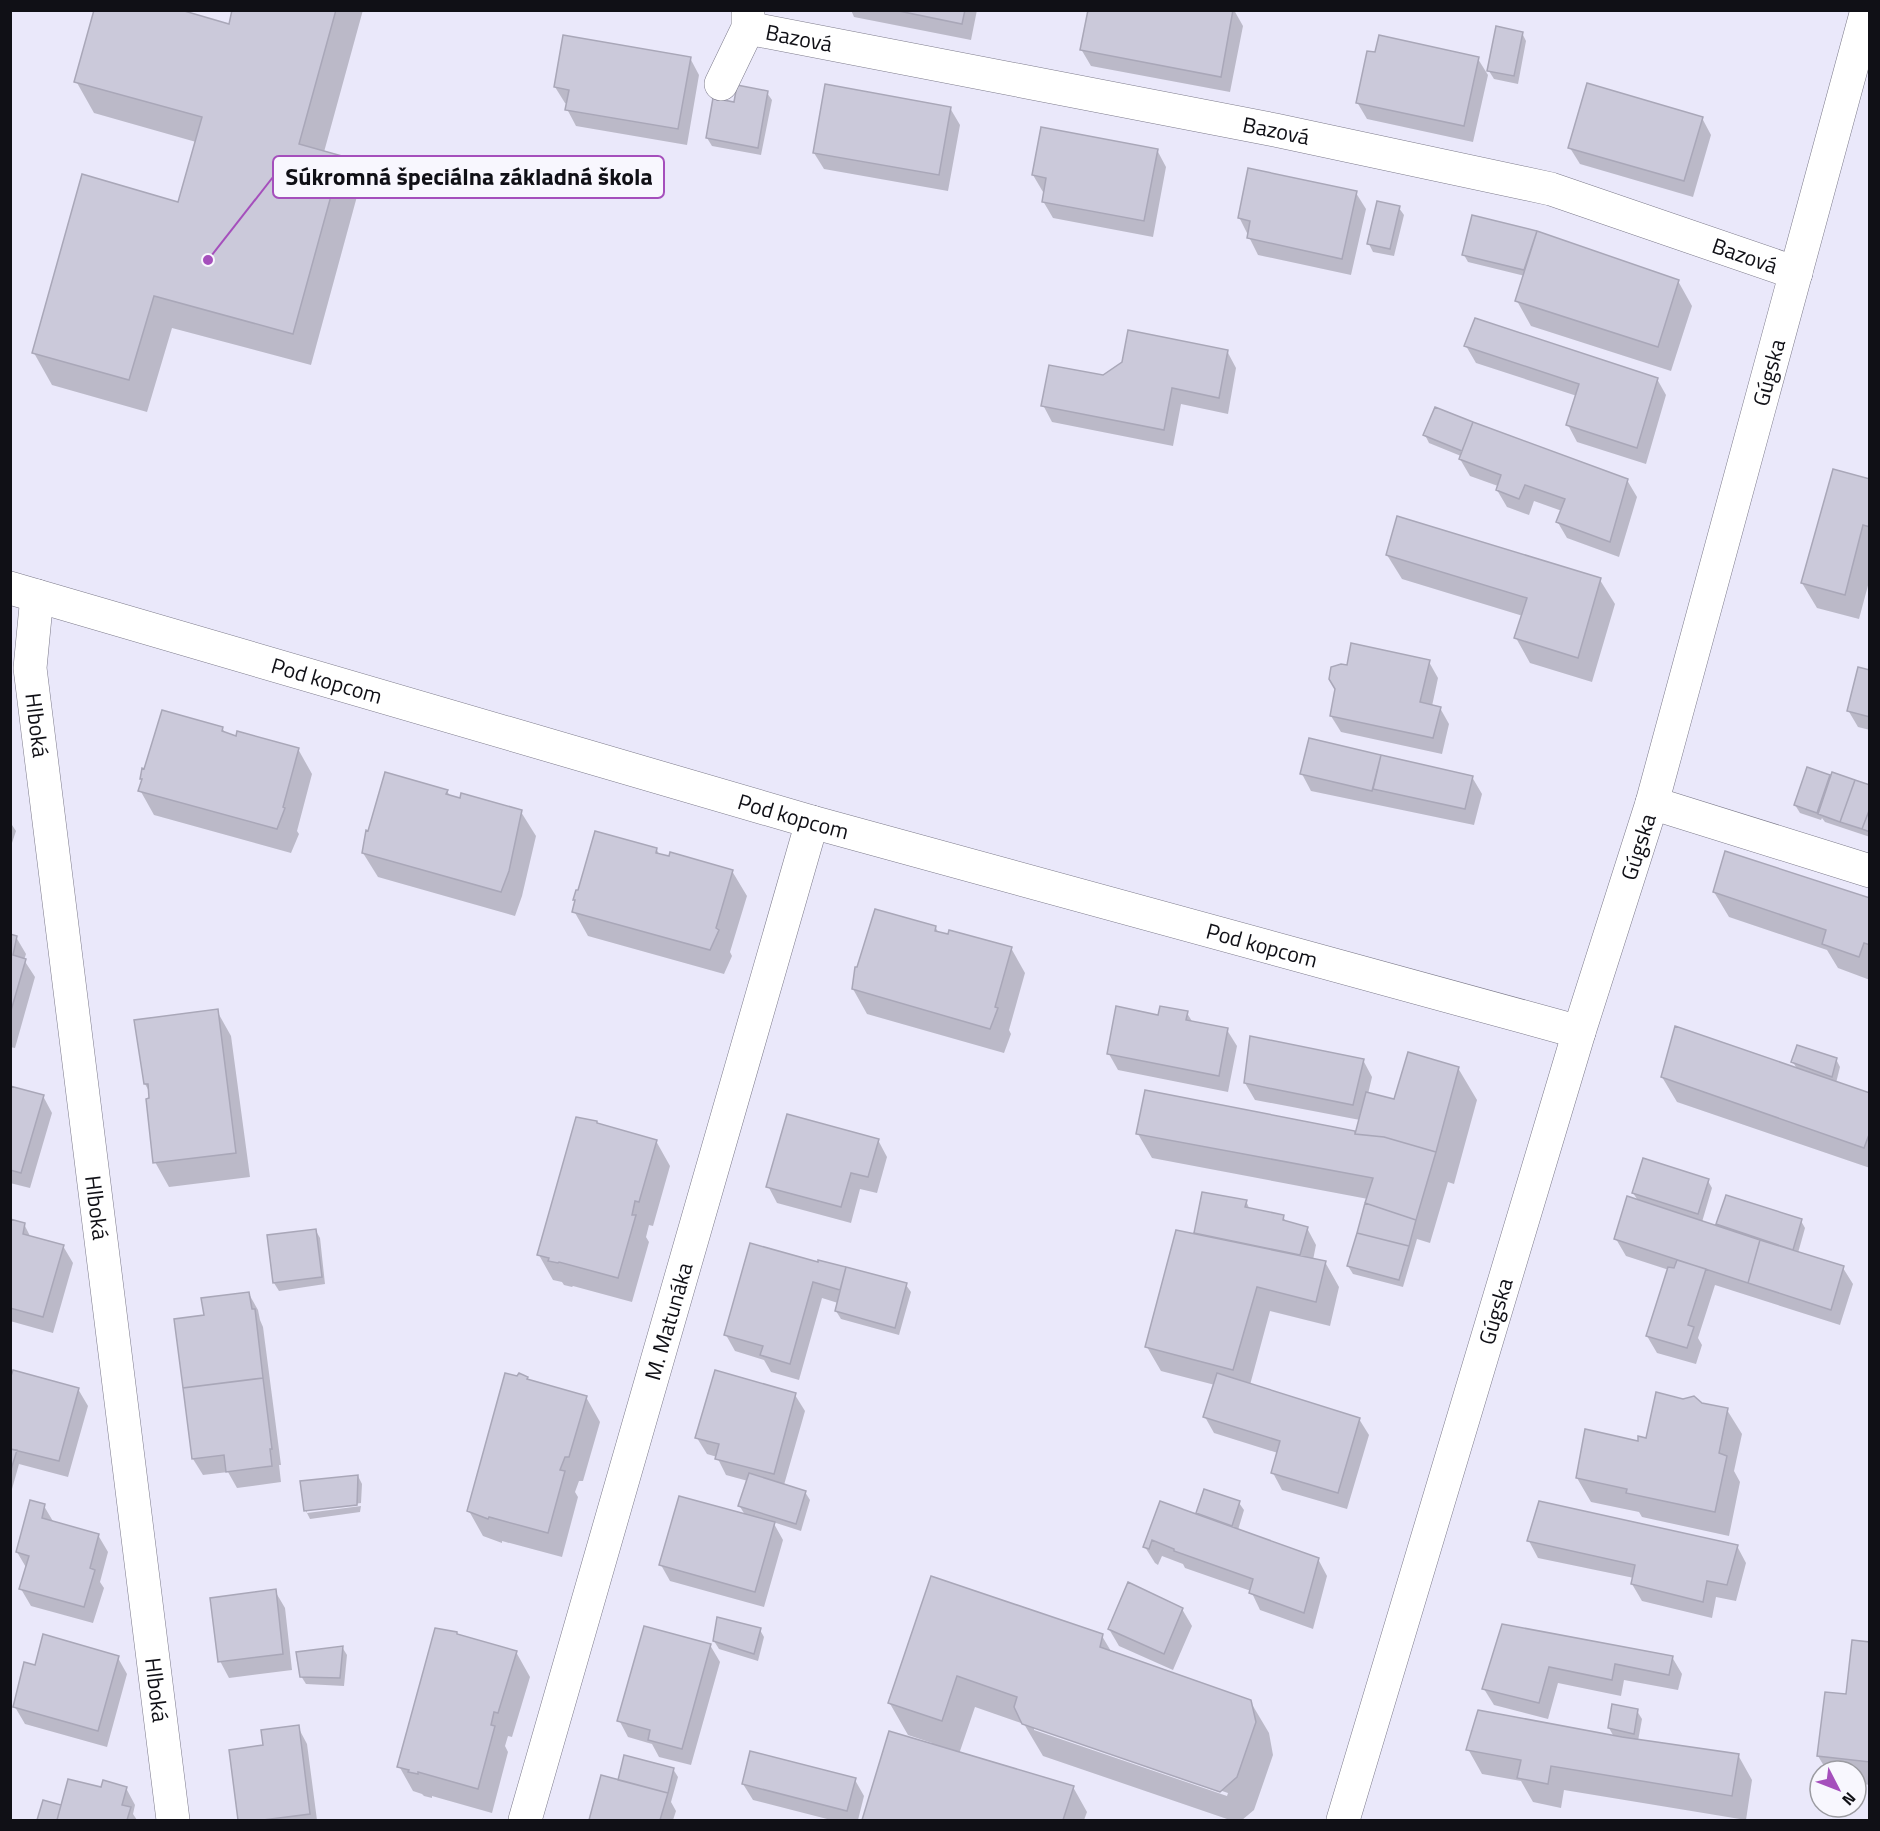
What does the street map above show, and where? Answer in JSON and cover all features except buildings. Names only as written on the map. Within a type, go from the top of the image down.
[{"type":"street","name":"Gúgska","points":[[1343,1821],[1579,1032],[1652,802],[1867,10]]},
{"type":"street","name":"Bazová","points":[[721,84],[748,19],[1551,189],[1796,273]]},
{"type":"street","name":"Pod kopcom","points":[[24,592],[812,822],[1579,1032]]},
{"type":"street","name":"Hlboká","points":[[24,592],[30,668],[173,1821]]},
{"type":"street","name":"Gúgska","points":[[1652,802],[1869,872]]},
{"type":"street","name":"M. Matunáka","points":[[525,1821],[812,822]]},
{"type":"place","name":"Súkromná špeciálna základná škola","points":[[208,260]]}]
